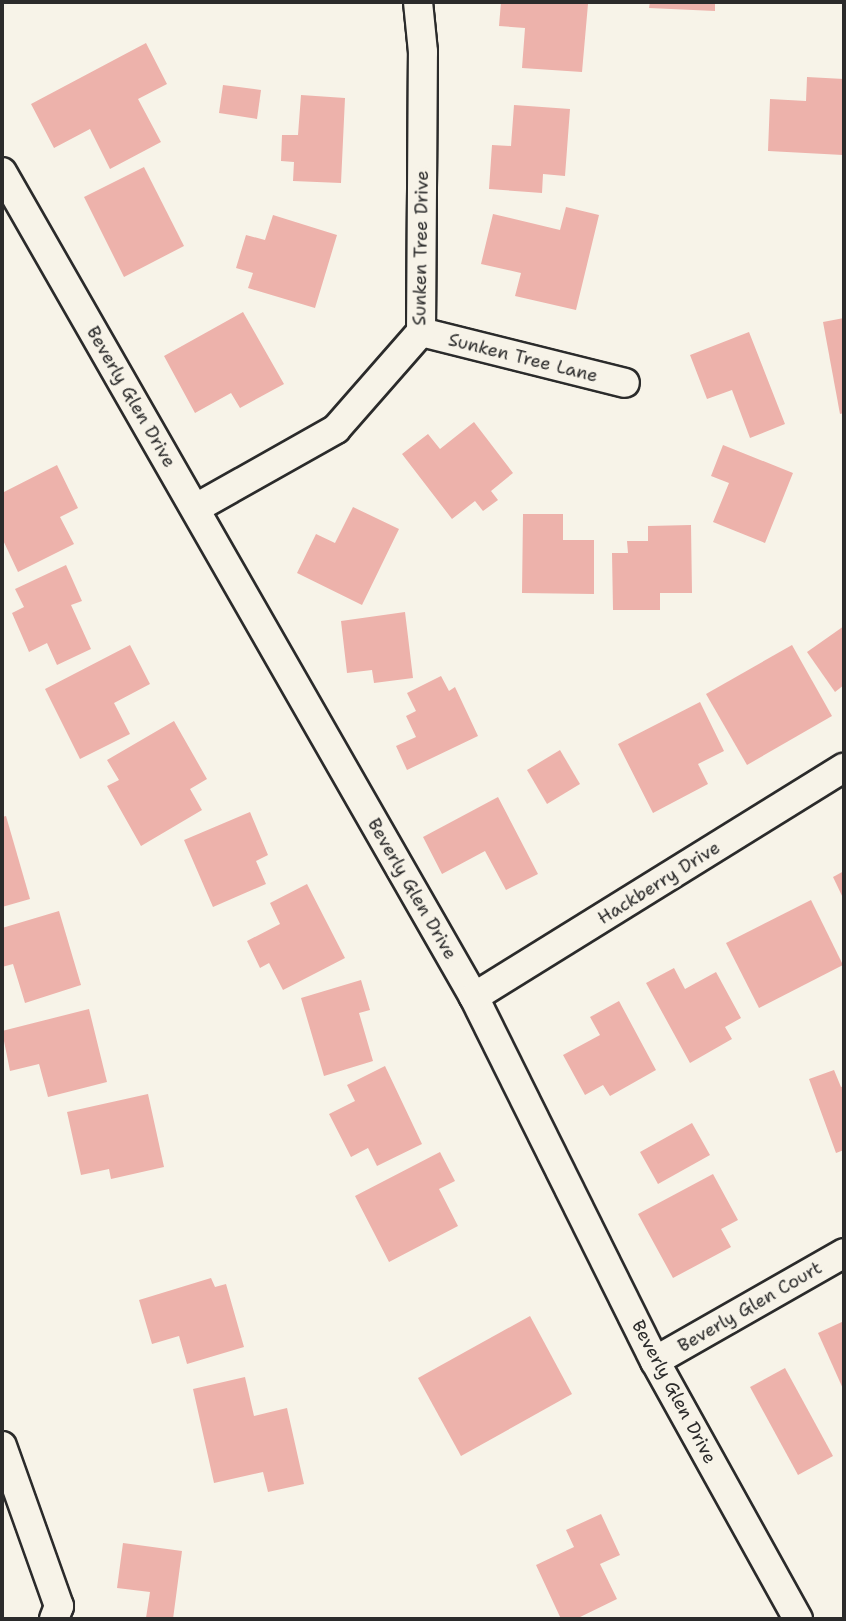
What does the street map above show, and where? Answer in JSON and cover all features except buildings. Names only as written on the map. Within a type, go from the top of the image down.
[{"type":"street","name":"Sunken Tree Drive","points":[[196,508],[336,429],[421,332],[423,52],[418,2]]},
{"type":"street","name":"Beverly Glen Drive","points":[[2,172],[474,998],[655,1360],[798,1619]]},
{"type":"street","name":"Sunken Tree Lane","points":[[421,332],[625,383]]},
{"type":"street","name":"Hackberry Drive","points":[[474,998],[844,768]]},
{"type":"street","name":"Beverly Glen Court","points":[[655,1360],[844,1253]]},
{"type":"street","points":[[2,1446],[59,1606],[54,1619]]}]
